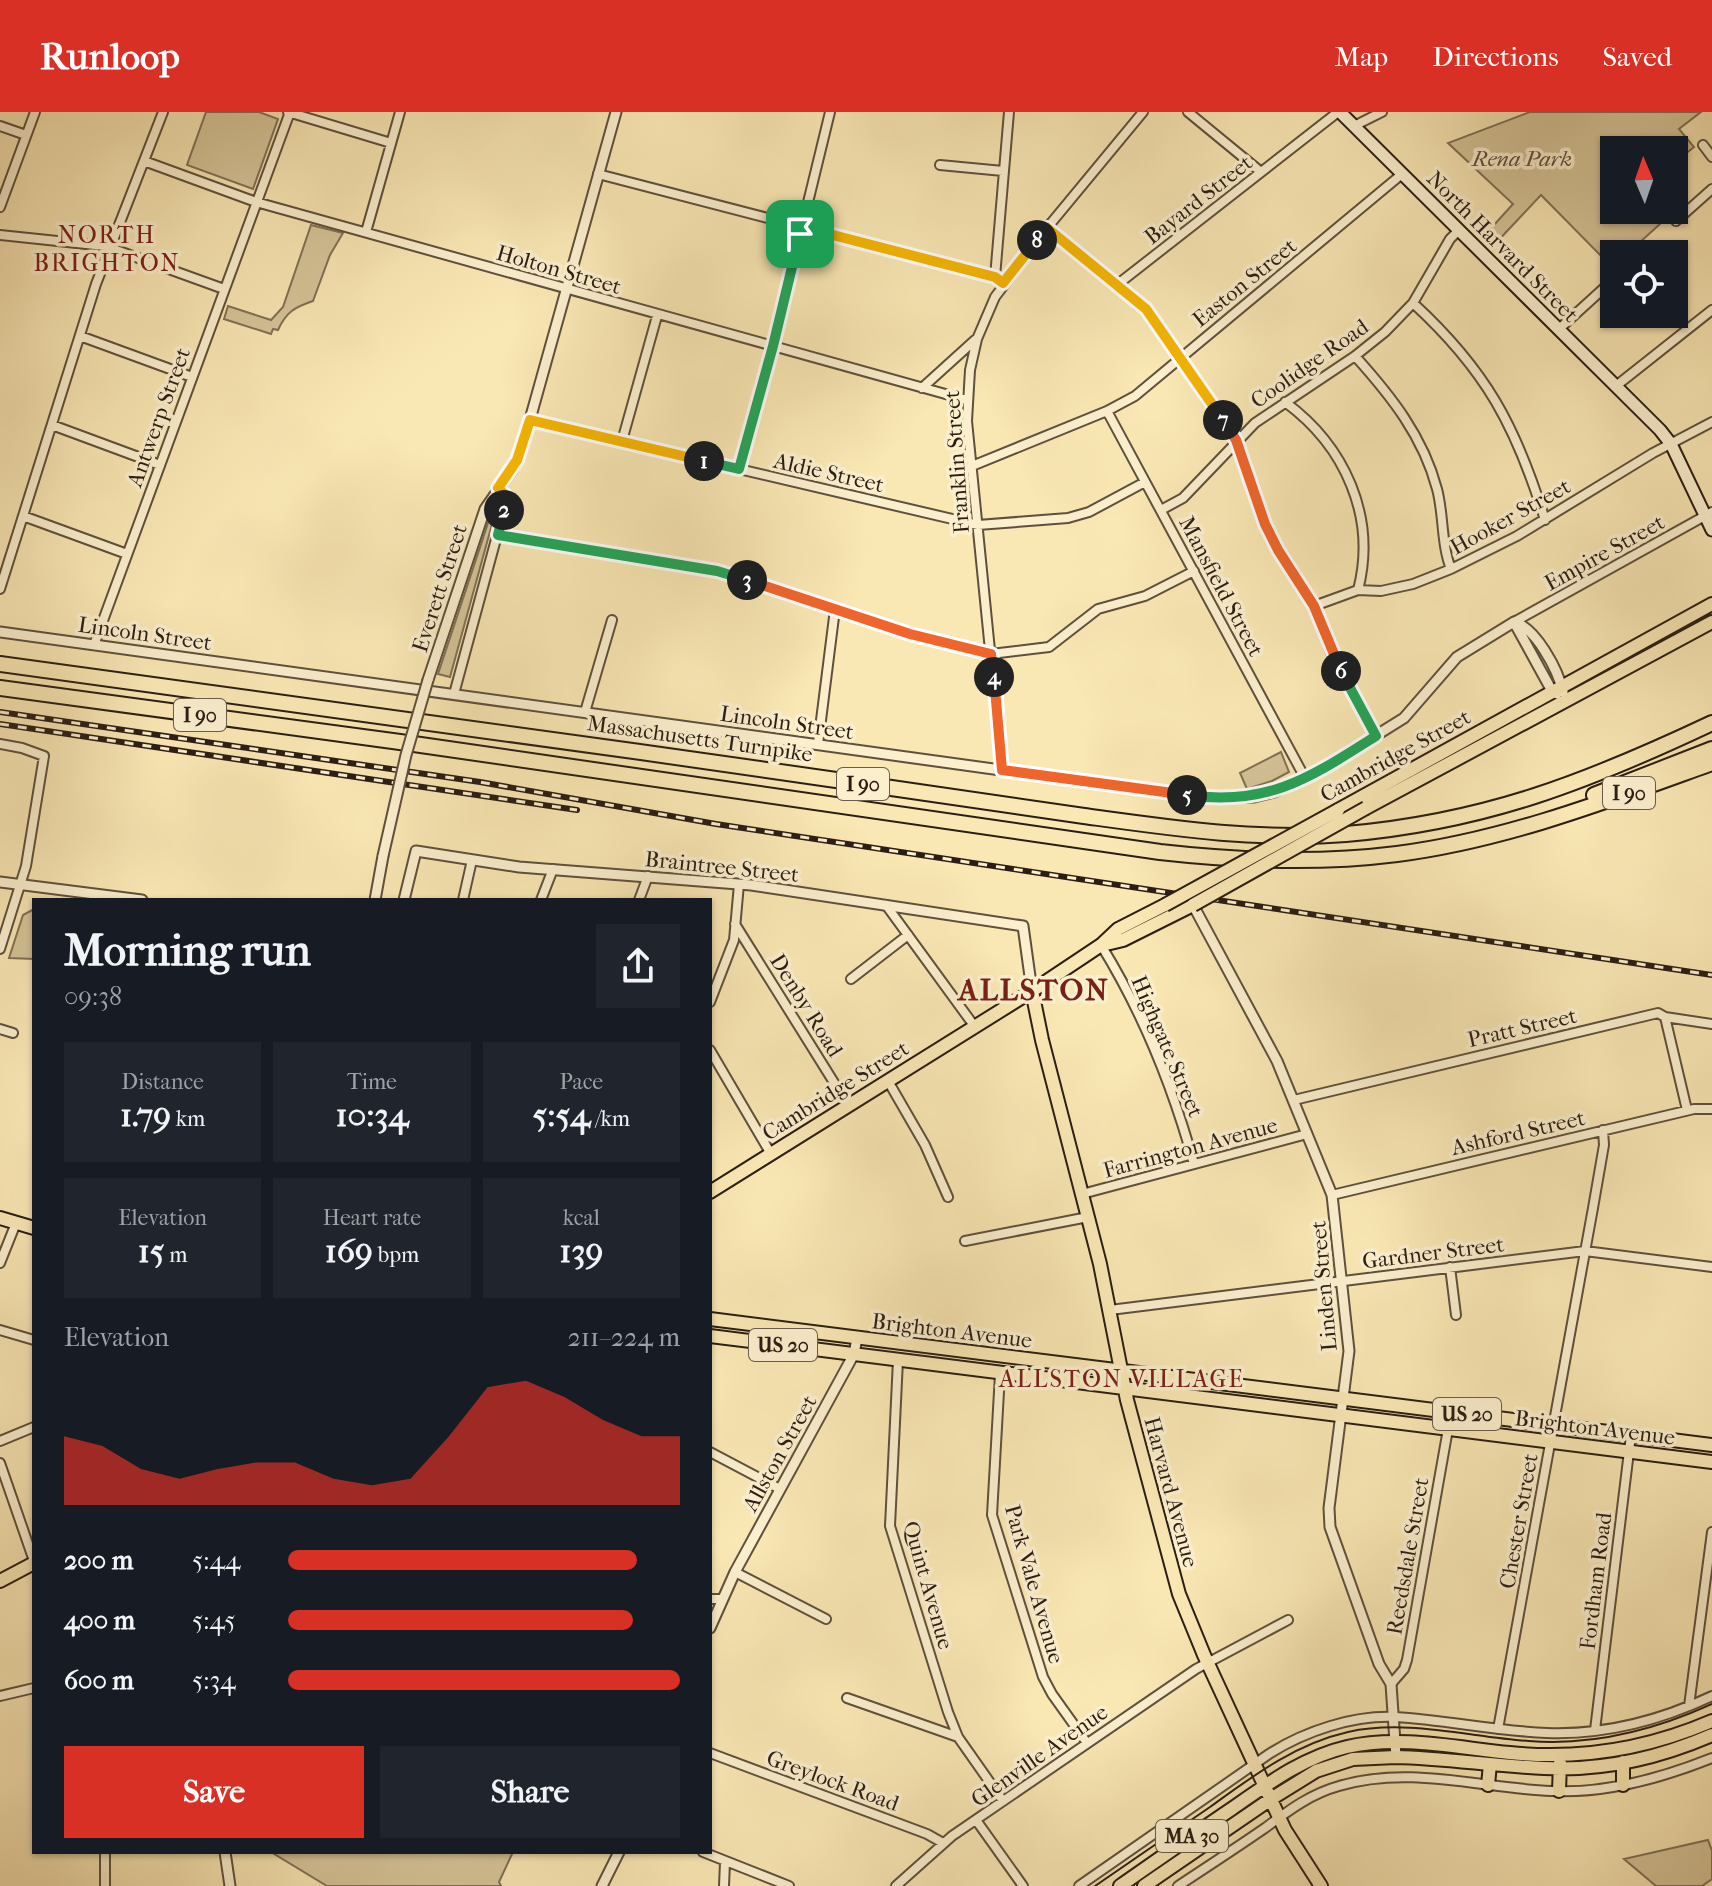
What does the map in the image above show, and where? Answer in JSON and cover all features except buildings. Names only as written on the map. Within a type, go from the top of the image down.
[{"type":"highway","name":"Massachusetts Turnpike","points":[[0,664],[469,727],[1140,824],[1226,833],[1312,836],[1412,826],[1512,805],[1611,770],[1712,723]]},
{"type":"highway","name":"Massachusetts Turnpike","points":[[0,688],[1195,856],[1263,860],[1333,860],[1458,843],[1566,815],[1712,763]]},
{"type":"highway","points":[[1611,770],[1648,745],[1712,713]]},
{"type":"highway","points":[[1458,843],[1504,824],[1576,802],[1712,749]]},
{"type":"main road","name":"North Harvard Street","points":[[1339,112],[1660,430],[1671,444],[1708,514],[1712,530]]},
{"type":"main road","name":"Cambridge Street","points":[[712,1191],[1032,991],[1101,945],[1118,929],[1712,604]]},
{"type":"main road","name":"Cambridge Street","points":[[1101,945],[1123,940],[1192,908],[1366,808],[1712,622]]},
{"type":"main road","name":"Harvard Avenue","points":[[1032,991],[1041,1038],[1110,1310],[1125,1390],[1168,1558],[1188,1620],[1279,1817],[1303,1862],[1321,1886]]},
{"type":"main road","points":[[0,1218],[32,1227]]},
{"type":"main road","name":"Brighton Avenue","points":[[712,1319],[1712,1445]]},
{"type":"main road","name":"Brighton Avenue","points":[[712,1340],[854,1354],[1712,1462]]},
{"type":"main road","points":[[0,1581],[32,1563]]},
{"type":"main road","name":"MA 30","points":[[1120,1886],[1265,1786],[1302,1763],[1334,1750],[1395,1742],[1560,1762],[1641,1746],[1712,1721]]},
{"type":"main road","name":"MA 30","points":[[1144,1886],[1271,1799],[1316,1771],[1337,1764],[1364,1758],[1396,1757],[1490,1764],[1623,1762],[1669,1751],[1712,1735]]},
{"type":"main road","points":[[1559,1791],[1560,1762]]},
{"type":"main road","points":[[1623,1762],[1623,1785]]},
{"type":"main road","points":[[1488,1785],[1490,1764]]},
{"type":"street","points":[[0,207],[35,112]]},
{"type":"street","points":[[0,589],[110,247],[163,112]]},
{"type":"street","points":[[289,112],[391,143]]},
{"type":"street","name":"Antwerp Street","points":[[94,645],[289,112]]},
{"type":"street","points":[[366,232],[400,112]]},
{"type":"street","name":"Everett Street","points":[[375,898],[412,731],[485,509],[517,460],[616,112]]},
{"type":"street","points":[[739,469],[773,346],[830,112]]},
{"type":"street","points":[[995,277],[1009,112]]},
{"type":"street","points":[[1129,112],[1142,113]]},
{"type":"street","points":[[1188,112],[1261,172]]},
{"type":"street","name":"Bayard Street","points":[[1118,284],[1339,112]]},
{"type":"street","points":[[1354,126],[1382,112]]},
{"type":"street","name":"Franklin Street","points":[[1002,770],[967,400],[977,339],[1003,283],[1142,113]]},
{"type":"street","points":[[0,126],[26,135]]},
{"type":"street","points":[[1703,145],[1712,157]]},
{"type":"street","name":"Holton Street","points":[[144,161],[256,202],[967,400]]},
{"type":"street","points":[[940,165],[1003,171]]},
{"type":"street","points":[[598,174],[995,277],[1003,283]]},
{"type":"street","name":"Easton Street","points":[[972,466],[1107,411],[1135,396],[1402,174]]},
{"type":"street","points":[[1688,210],[1712,189]]},
{"type":"street","points":[[1047,228],[1146,309],[1236,440],[1265,524],[1314,606],[1332,655],[1376,736]]},
{"type":"street","name":"Coolidge Road","points":[[1161,510],[1183,498],[1255,423],[1355,356],[1385,332],[1413,303],[1447,244],[1459,230]]},
{"type":"street","points":[[0,235],[110,247],[224,289]]},
{"type":"street","points":[[1559,329],[1600,292]]},
{"type":"street","points":[[1413,303],[1445,333],[1492,392],[1525,458],[1545,520]]},
{"type":"street","points":[[1616,386],[1712,310]]},
{"type":"street","points":[[622,441],[657,316]]},
{"type":"street","points":[[80,336],[192,377]]},
{"type":"street","points":[[922,388],[977,339]]},
{"type":"street","points":[[1355,356],[1401,410],[1425,455],[1437,488],[1451,569]]},
{"type":"street","points":[[1285,402],[1303,415],[1327,444],[1347,475],[1358,502],[1364,523],[1365,551],[1358,590]]},
{"type":"street","name":"Mansfield Street","points":[[1107,411],[1305,778]]},
{"type":"street","name":"Aldie Street","points":[[530,420],[978,525],[1068,518],[1089,512],[1145,482]]},
{"type":"street","name":"Hooker Street","points":[[1314,606],[1358,590],[1381,591],[1404,586],[1451,569],[1545,520],[1712,422]]},
{"type":"street","points":[[52,425],[160,465]]},
{"type":"street","points":[[454,694],[506,500],[498,488]]},
{"type":"street","name":"Empire Street","points":[[1514,622],[1708,514]]},
{"type":"street","points":[[23,516],[127,554]]},
{"type":"street","points":[[498,535],[717,571],[947,645],[991,654],[1049,647],[1098,609],[1145,596],[1194,571]]},
{"type":"street","points":[[818,744],[835,609]]},
{"type":"street","points":[[585,712],[612,620]]},
{"type":"street","points":[[1514,622],[1535,636],[1557,688],[1566,701]]},
{"type":"street","name":"Lincoln Street","points":[[0,632],[1218,799],[1254,797],[1305,778],[1376,736],[1412,712],[1461,653],[1514,622]]},
{"type":"street","points":[[0,744],[24,748],[44,756],[26,866],[0,949]]},
{"type":"street","name":"Braintree Street","points":[[404,898],[416,851],[553,869],[739,884],[886,905],[1023,926],[1032,991]]},
{"type":"street","points":[[463,898],[472,860]]},
{"type":"street","points":[[542,898],[553,869]]},
{"type":"street","points":[[640,898],[648,876]]},
{"type":"street","points":[[0,882],[120,898]]},
{"type":"street","points":[[712,997],[734,940],[739,884]]},
{"type":"street","points":[[886,905],[975,1027]]},
{"type":"street","name":"Linden Street","points":[[1192,908],[1260,1029],[1294,1100],[1332,1195],[1349,1340],[1329,1508],[1330,1527],[1379,1664],[1391,1684]]},
{"type":"street","name":"Denby Road","points":[[735,924],[848,1105]]},
{"type":"street","points":[[851,979],[908,935]]},
{"type":"street","name":"Highgate Street","points":[[1101,945],[1132,1001],[1177,1103],[1194,1164]]},
{"type":"street","name":"Pratt Street","points":[[1294,1100],[1654,1014],[1712,1024]]},
{"type":"street","points":[[1665,1017],[1687,1110]]},
{"type":"street","points":[[0,1029],[13,1033]]},
{"type":"street","points":[[712,1053],[771,1154]]},
{"type":"street","points":[[888,1081],[925,1145],[948,1197]]},
{"type":"street","name":"Ashford Street","points":[[1332,1195],[1687,1110],[1712,1109]]},
{"type":"street","name":"Chester Street","points":[[1498,1729],[1604,1145],[1603,1130]]},
{"type":"street","name":"Farrington Avenue","points":[[1082,1194],[1307,1134]]},
{"type":"street","points":[[965,1241],[1088,1217]]},
{"type":"street","points":[[0,1263],[16,1223]]},
{"type":"street","name":"Gardner Street","points":[[1110,1310],[1585,1251],[1712,1267]]},
{"type":"street","points":[[1450,1267],[1456,1315]]},
{"type":"street","points":[[0,1330],[32,1339]]},
{"type":"street","name":"Allston Street","points":[[712,1623],[735,1572],[854,1354],[857,1338]]},
{"type":"street","name":"Quint Avenue","points":[[898,1360],[890,1526],[958,1737],[1003,1801]]},
{"type":"street","name":"Park Vale Avenue","points":[[1000,1374],[992,1515],[1043,1677],[1087,1743]]},
{"type":"street","points":[[0,1441],[32,1428]]},
{"type":"street","name":"Reedsdale Street","points":[[1391,1684],[1407,1660],[1448,1429]]},
{"type":"street","name":"Fordham Road","points":[[1595,1730],[1631,1435]]},
{"type":"street","points":[[712,1453],[780,1489]]},
{"type":"street","points":[[0,1463],[32,1556]]},
{"type":"street","points":[[1689,1706],[1712,1532]]},
{"type":"street","points":[[735,1572],[826,1619]]},
{"type":"street","points":[[712,1599],[722,1599]]},
{"type":"street","name":"Glenville Avenue","points":[[896,1886],[943,1843],[1087,1743],[1207,1662],[1288,1620]]},
{"type":"street","points":[[1391,1684],[1397,1776]]},
{"type":"street","points":[[0,1696],[32,1688]]},
{"type":"street","points":[[1079,1886],[1255,1764],[1299,1737],[1322,1729],[1393,1717],[1559,1733],[1595,1730],[1643,1722],[1712,1696]]},
{"type":"street","points":[[847,1698],[958,1737]]},
{"type":"street","name":"Greylock Road","points":[[712,1754],[927,1834],[943,1843]]},
{"type":"street","points":[[1178,1886],[1321,1792],[1362,1781],[1397,1776],[1559,1791],[1623,1785],[1712,1758]]},
{"type":"street","points":[[976,1820],[1023,1886]]},
{"type":"street","points":[[105,1854],[105,1886]]},
{"type":"street","points":[[225,1854],[230,1886]]},
{"type":"street","points":[[602,1886],[618,1854]]},
{"type":"street","points":[[707,1854],[789,1886]]},
{"type":"street","points":[[724,1886],[725,1862]]},
{"type":"green space","points":[[206,112],[259,112],[278,119],[253,189],[187,165]]},
{"type":"green space","name":"Rena Park","points":[[1530,112],[1701,112],[1679,129],[1685,136],[1600,136],[1600,224],[1660,224],[1642,240],[1600,240],[1600,255],[1541,195],[1494,245],[1484,236],[1513,204],[1448,143]]},
{"type":"green space","points":[[311,225],[343,233],[330,255],[313,301],[292,311],[278,330],[273,329],[271,334],[224,319],[228,306],[271,320],[283,307]]},
{"type":"green space","points":[[494,505],[497,506],[450,677],[438,674]]},
{"type":"green space","points":[[1281,752],[1289,772],[1247,789],[1240,773]]},
{"type":"green space","points":[[32,910],[32,959],[9,958],[23,915]]},
{"type":"green space","points":[[1708,1840],[1712,1851],[1712,1879],[1702,1886],[1656,1886],[1624,1859]]},
{"type":"green space","points":[[274,1854],[512,1854],[499,1882],[501,1886],[327,1886]]},
{"type":"tram line","points":[[1095,1886],[1259,1773],[1292,1753],[1329,1737],[1370,1728],[1392,1727],[1529,1741],[1576,1741],[1646,1728],[1712,1704]]},
{"type":"railway","points":[[0,712],[480,782],[716,824],[1712,975]]},
{"type":"railway","points":[[0,724],[577,810]]},
{"type":"district","name":"NORTH BRIGHTON","points":[[107,249]]},
{"type":"district","name":"ALLSTON","points":[[1034,990]]},
{"type":"district","name":"ALLSTON VILLAGE","points":[[1122,1379]]},
{"type":"route","points":[[802,227],[995,277],[1003,283],[1047,228],[1118,284],[1146,309],[1233,434],[1265,524],[1314,606],[1332,655],[1376,736],[1305,778],[1274,792],[1241,799],[1204,798],[1002,770],[991,654],[910,634],[717,571],[498,535],[506,500],[498,488],[517,460],[530,420],[739,469],[800,234],[802,227]]}]
